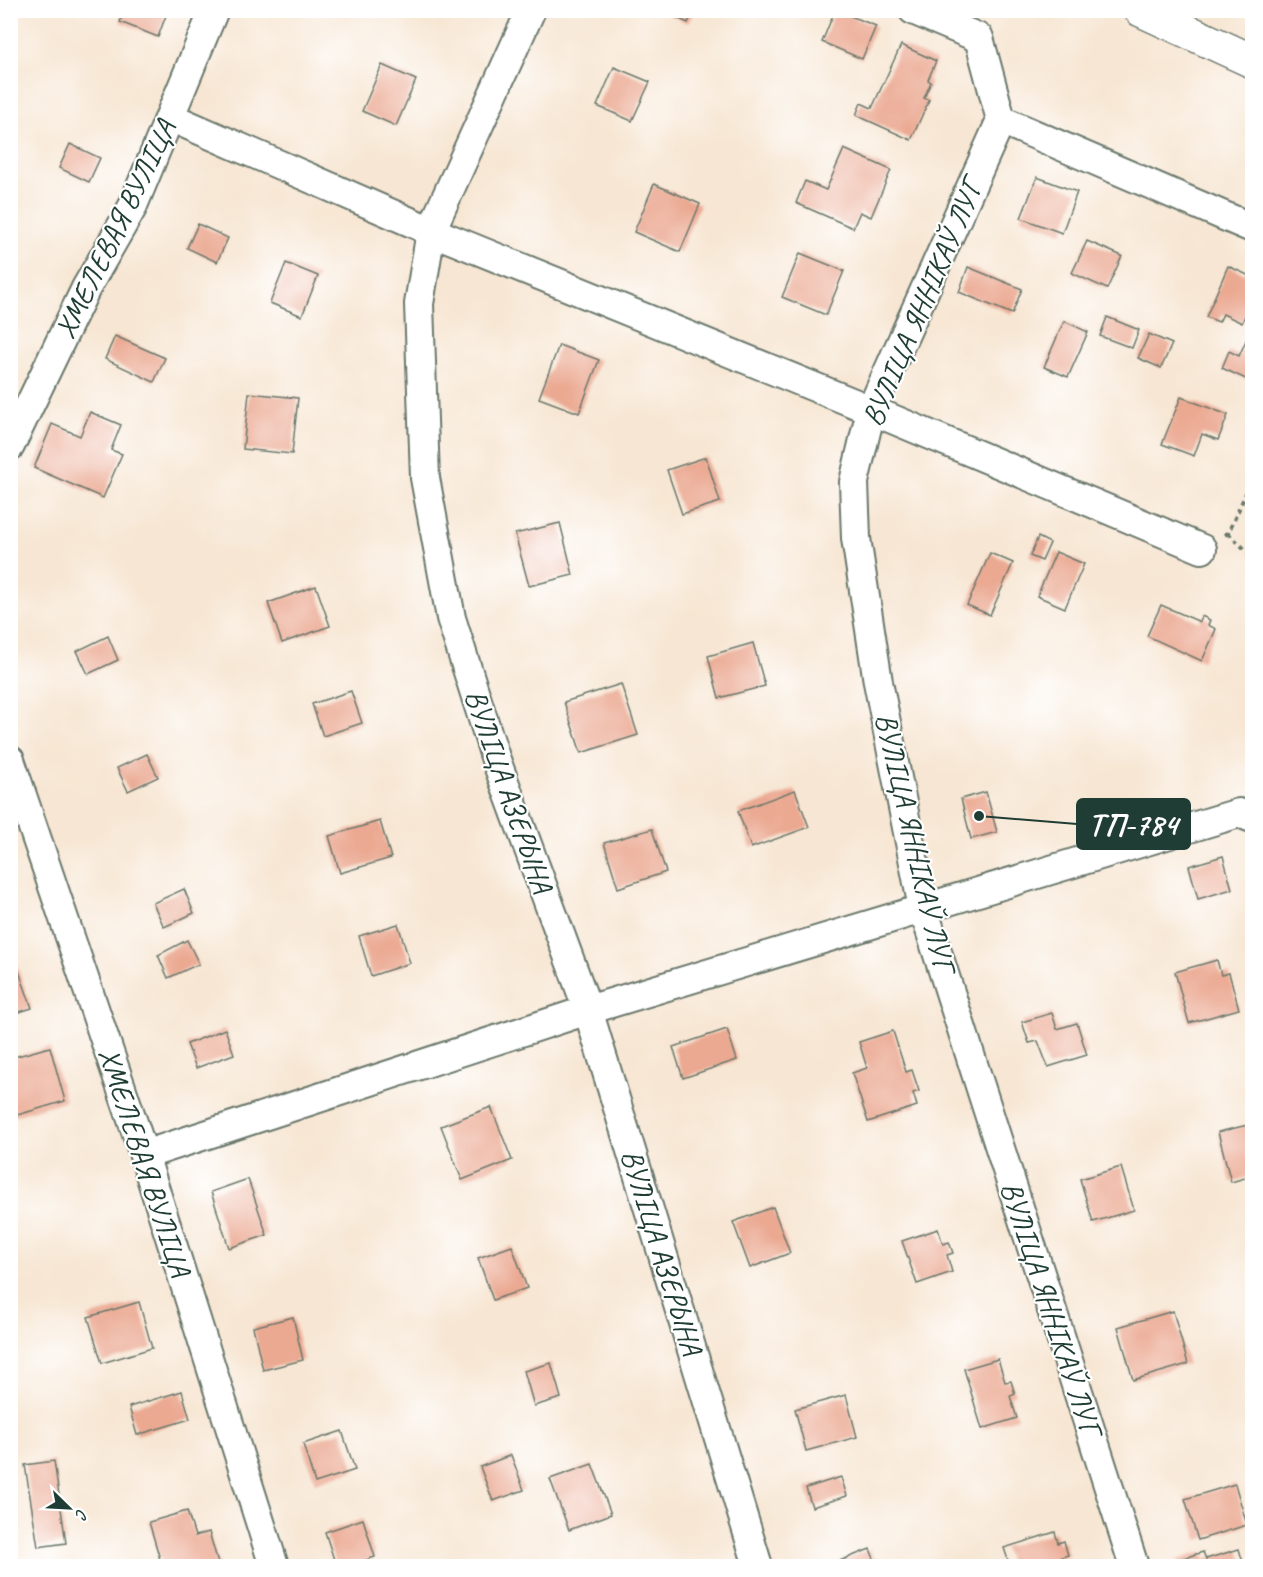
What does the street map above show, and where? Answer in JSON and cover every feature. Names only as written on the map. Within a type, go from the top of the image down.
[{"type":"main road","points":[[1141,10],[1176,19],[1252,62]]},
{"type":"street","name":"ХМЕЛЕВАЯ ВУЛІЦА","points":[[10,446],[86,288],[132,208],[214,10]]},
{"type":"street","name":"ВУЛІЦА АЗЕРЫНА","points":[[531,10],[431,231],[419,304],[425,478],[451,618],[495,757],[588,1010],[758,1566]]},
{"type":"street","points":[[914,10],[979,38],[1001,120],[1252,228]]},
{"type":"street","points":[[170,117],[431,231],[871,410],[1202,549]]},
{"type":"street","name":"ВУЛІЦА ЯННІКАЎ ЛУГ","points":[[1001,120],[871,410],[854,482],[856,538],[878,682],[924,908],[1134,1566]]},
{"type":"street","name":"ХМЕЛЕВАЯ ВУЛІЦА","points":[[10,760],[144,1155],[274,1566]]},
{"type":"street","points":[[144,1155],[588,1010],[924,908],[1246,816]]},
{"type":"path","points":[[1202,549],[1228,533],[1252,480]]},
{"type":"path","points":[[1228,533],[1252,556]]},
{"type":"building","points":[[124,10],[168,10],[158,37],[120,22]]},
{"type":"building","points":[[659,10],[694,10],[688,23]]},
{"type":"building","points":[[835,10],[876,26],[862,59],[822,42]]},
{"type":"building","points":[[901,45],[936,61],[924,98],[929,100],[911,140],[856,115],[861,103],[872,108]]},
{"type":"building","points":[[382,65],[416,80],[396,126],[362,111]]},
{"type":"building","points":[[614,67],[650,82],[632,121],[597,106]]},
{"type":"building","points":[[70,144],[100,158],[89,182],[59,168]]},
{"type":"building","points":[[844,149],[891,170],[871,217],[860,212],[853,228],[796,203],[805,181],[826,190]]},
{"type":"building","points":[[1037,177],[1077,192],[1062,233],[1021,218]]},
{"type":"building","points":[[654,184],[700,204],[680,252],[634,232]]},
{"type":"building","points":[[198,224],[228,238],[217,262],[187,248]]},
{"type":"building","points":[[1087,241],[1122,256],[1107,289],[1072,273]]},
{"type":"building","points":[[800,253],[844,271],[826,315],[782,297]]},
{"type":"building","points":[[286,263],[318,276],[302,316],[270,303]]},
{"type":"building","points":[[1228,266],[1252,277],[1252,299],[1242,323],[1223,314],[1219,322],[1206,317]]},
{"type":"building","points":[[968,267],[1022,289],[1012,314],[959,292]]},
{"type":"building","points":[[1107,317],[1139,330],[1132,348],[1100,336]]},
{"type":"building","points":[[1064,321],[1088,332],[1068,377],[1044,367]]},
{"type":"building","points":[[1252,327],[1252,371],[1248,380],[1222,368],[1229,351],[1239,356]]},
{"type":"building","points":[[1149,334],[1172,344],[1161,368],[1138,358]]},
{"type":"building","points":[[115,336],[165,358],[154,382],[105,359]]},
{"type":"building","points":[[559,345],[599,360],[579,413],[539,398]]},
{"type":"building","points":[[249,393],[298,398],[292,454],[243,449]]},
{"type":"building","points":[[1181,397],[1228,415],[1218,440],[1202,434],[1194,456],[1162,444]]},
{"type":"building","points":[[90,412],[121,425],[111,450],[122,454],[103,498],[34,468],[52,424],[80,436]]},
{"type":"building","points":[[706,457],[720,502],[682,514],[667,470]]},
{"type":"building","points":[[560,523],[573,575],[529,586],[515,534]]},
{"type":"building","points":[[1038,537],[1050,543],[1042,561],[1030,556]]},
{"type":"building","points":[[1056,552],[1084,564],[1065,608],[1037,596]]},
{"type":"building","points":[[990,553],[1013,563],[990,615],[967,605]]},
{"type":"building","points":[[316,586],[330,626],[282,643],[268,603]]},
{"type":"building","points":[[1161,605],[1200,622],[1202,616],[1210,620],[1208,625],[1216,629],[1202,661],[1147,636]]},
{"type":"building","points":[[108,636],[118,660],[88,674],[77,651]]},
{"type":"building","points":[[753,643],[765,686],[719,698],[708,656]]},
{"type":"building","points":[[621,684],[638,735],[581,753],[564,702]]},
{"type":"building","points":[[351,691],[362,723],[323,736],[312,704]]},
{"type":"building","points":[[147,754],[158,777],[128,791],[117,768]]},
{"type":"building","points":[[795,790],[809,827],[751,848],[738,811]]},
{"type":"building","points":[[986,792],[997,832],[971,839],[961,799]]},
{"type":"building","points":[[380,821],[391,858],[340,873],[329,836]]},
{"type":"building","points":[[652,829],[666,872],[618,888],[604,843]]},
{"type":"building","points":[[1223,856],[1232,889],[1198,899],[1189,866]]},
{"type":"building","points":[[184,889],[194,913],[164,927],[153,903]]},
{"type":"building","points":[[398,924],[410,963],[371,976],[359,936]]},
{"type":"building","points":[[187,940],[199,964],[168,978],[158,955]]},
{"type":"building","points":[[1217,960],[1221,975],[1229,973],[1239,1009],[1189,1023],[1175,972]]},
{"type":"building","points":[[16,963],[32,1008],[10,1015],[10,965]]},
{"type":"building","points":[[1052,1013],[1057,1029],[1077,1023],[1087,1055],[1048,1067],[1038,1041],[1029,1043],[1022,1022]]},
{"type":"building","points":[[225,1029],[234,1054],[196,1068],[187,1044]]},
{"type":"building","points":[[727,1029],[737,1060],[683,1078],[673,1047]]},
{"type":"building","points":[[893,1031],[906,1072],[912,1070],[919,1091],[913,1093],[917,1106],[868,1122],[852,1073],[867,1068],[859,1042]]},
{"type":"building","points":[[50,1047],[65,1101],[14,1116],[10,1103],[10,1058]]},
{"type":"building","points":[[491,1107],[512,1160],[462,1180],[441,1126]]},
{"type":"building","points":[[1252,1124],[1252,1176],[1231,1182],[1218,1132]]},
{"type":"building","points":[[1121,1167],[1134,1210],[1093,1222],[1080,1179]]},
{"type":"building","points":[[248,1179],[267,1235],[229,1248],[211,1192]]},
{"type":"building","points":[[773,1207],[790,1253],[750,1268],[733,1222]]},
{"type":"building","points":[[938,1229],[943,1244],[949,1242],[953,1253],[947,1255],[952,1272],[917,1284],[902,1241]]},
{"type":"building","points":[[512,1246],[527,1288],[493,1300],[478,1258]]},
{"type":"building","points":[[139,1302],[152,1348],[102,1363],[88,1317]]},
{"type":"building","points":[[1173,1311],[1188,1364],[1133,1380],[1118,1327]]},
{"type":"building","points":[[293,1317],[303,1360],[263,1370],[253,1327]]},
{"type":"building","points":[[998,1359],[1005,1382],[1011,1381],[1015,1394],[1010,1396],[1017,1418],[982,1429],[964,1369]]},
{"type":"building","points":[[551,1363],[561,1398],[534,1406],[524,1371]]},
{"type":"building","points":[[182,1391],[190,1419],[137,1435],[129,1407]]},
{"type":"building","points":[[846,1395],[857,1437],[806,1451],[795,1409]]},
{"type":"building","points":[[342,1431],[355,1470],[315,1483],[303,1444]]},
{"type":"building","points":[[511,1455],[524,1490],[493,1501],[480,1467]]},
{"type":"building","points":[[54,1461],[66,1543],[38,1547],[25,1465]]},
{"type":"building","points":[[592,1464],[611,1514],[569,1530],[550,1479]]},
{"type":"building","points":[[841,1477],[847,1496],[812,1507],[806,1488]]},
{"type":"building","points":[[1235,1484],[1247,1525],[1198,1540],[1185,1499]]},
{"type":"building","points":[[187,1511],[195,1536],[209,1532],[219,1566],[162,1566],[149,1522]]},
{"type":"building","points":[[363,1519],[375,1557],[347,1566],[336,1566],[325,1532]]},
{"type":"building","points":[[1055,1532],[1058,1543],[1064,1541],[1068,1555],[1062,1557],[1065,1566],[1010,1566],[1004,1548]]},
{"type":"building","points":[[870,1549],[877,1566],[833,1566],[832,1564]]},
{"type":"building","points":[[1239,1549],[1244,1566],[1179,1566],[1177,1560],[1203,1552],[1206,1559]]},
{"type":"place","name":"ТП-784","points":[[979,816]]}]
